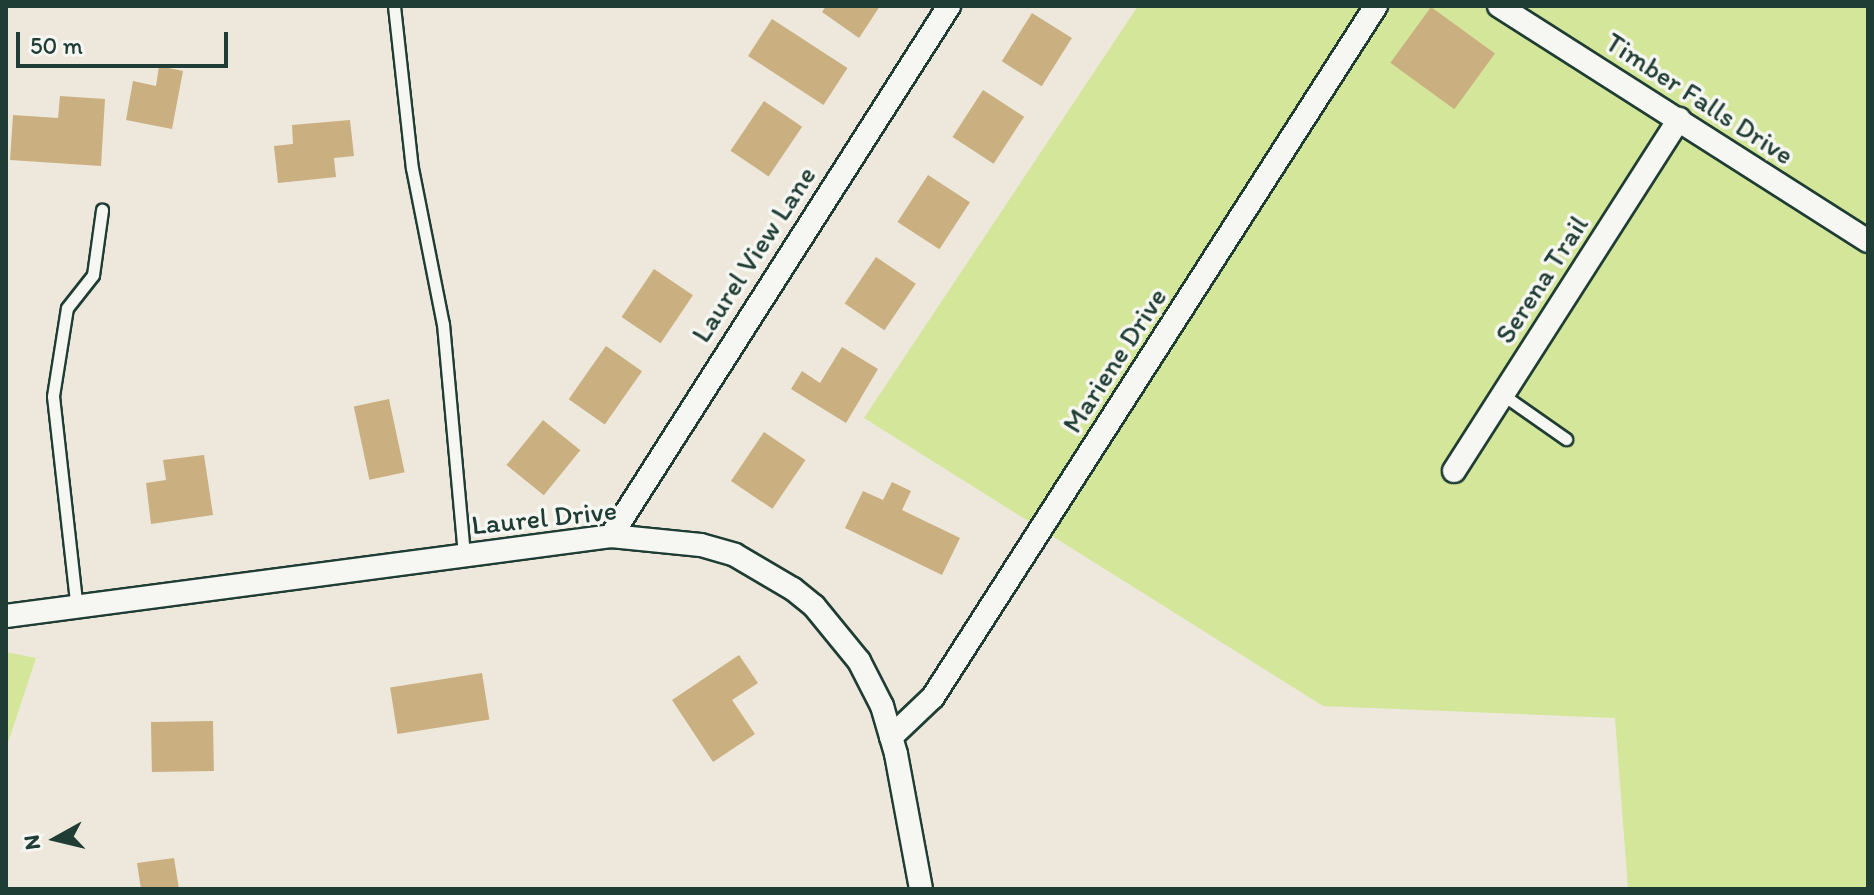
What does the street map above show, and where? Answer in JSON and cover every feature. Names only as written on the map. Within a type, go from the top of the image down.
[{"type":"street","name":"Laurel View Lane","points":[[611,536],[949,6]]},
{"type":"street","name":"Mariene Drive","points":[[891,737],[933,697],[1376,6]]},
{"type":"street","name":"Timber Falls Drive","points":[[1499,6],[1868,241]]},
{"type":"street","name":"Serena Trail","points":[[1454,471],[1679,119]]},
{"type":"street","name":"Laurel Drive","points":[[6,616],[77,610],[611,536],[701,545],[735,555],[793,589],[814,606],[859,661],[882,706],[891,737],[921,889]]},
{"type":"lane","points":[[394,6],[412,168],[443,324],[464,554]]},
{"type":"lane","points":[[77,610],[53,396],[67,308],[93,275],[102,210]]},
{"type":"lane","points":[[1503,395],[1566,439]]},
{"type":"green space","points":[[1138,6],[1868,6],[1868,889],[1628,889],[1615,718],[1323,706],[864,418]]},
{"type":"green space","points":[[6,652],[36,658],[6,749]]},
{"type":"building","points":[[826,6],[880,6],[859,38],[822,12]]},
{"type":"building","points":[[1431,7],[1495,53],[1454,109],[1390,63]]},
{"type":"building","points":[[1032,13],[1072,38],[1042,86],[1002,61]]},
{"type":"building","points":[[772,19],[847,68],[824,105],[748,56]]},
{"type":"building","points":[[159,66],[183,71],[172,129],[126,120],[133,81],[156,86]]},
{"type":"building","points":[[983,90],[1024,117],[994,164],[953,137]]},
{"type":"building","points":[[60,96],[105,99],[101,166],[10,160],[13,115],[58,118]]},
{"type":"building","points":[[764,101],[802,127],[769,176],[730,151]]},
{"type":"building","points":[[350,120],[354,156],[334,158],[336,177],[278,183],[274,146],[293,144],[292,125]]},
{"type":"building","points":[[928,175],[970,202],[939,249],[898,222]]},
{"type":"building","points":[[876,257],[916,284],[884,330],[845,303]]},
{"type":"building","points":[[654,269],[693,295],[661,343],[622,317]]},
{"type":"building","points":[[606,346],[642,371],[605,424],[569,399]]},
{"type":"building","points":[[842,347],[878,369],[846,423],[791,389],[802,371],[820,383]]},
{"type":"building","points":[[389,399],[405,472],[369,480],[354,406]]},
{"type":"building","points":[[543,420],[580,450],[544,495],[506,465]]},
{"type":"building","points":[[764,432],[805,460],[772,509],[731,481]]},
{"type":"building","points":[[204,455],[213,515],[151,524],[146,483],[166,480],[163,460]]},
{"type":"building","points":[[892,482],[911,491],[902,510],[960,538],[942,575],[845,528],[863,491],[883,500]]},
{"type":"building","points":[[739,655],[758,683],[732,700],[755,734],[713,762],[672,700]]},
{"type":"building","points":[[482,673],[489,719],[397,734],[390,688]]},
{"type":"building","points":[[213,721],[214,771],[152,772],[151,722]]},
{"type":"building","points":[[174,858],[179,889],[141,889],[137,863]]}]
